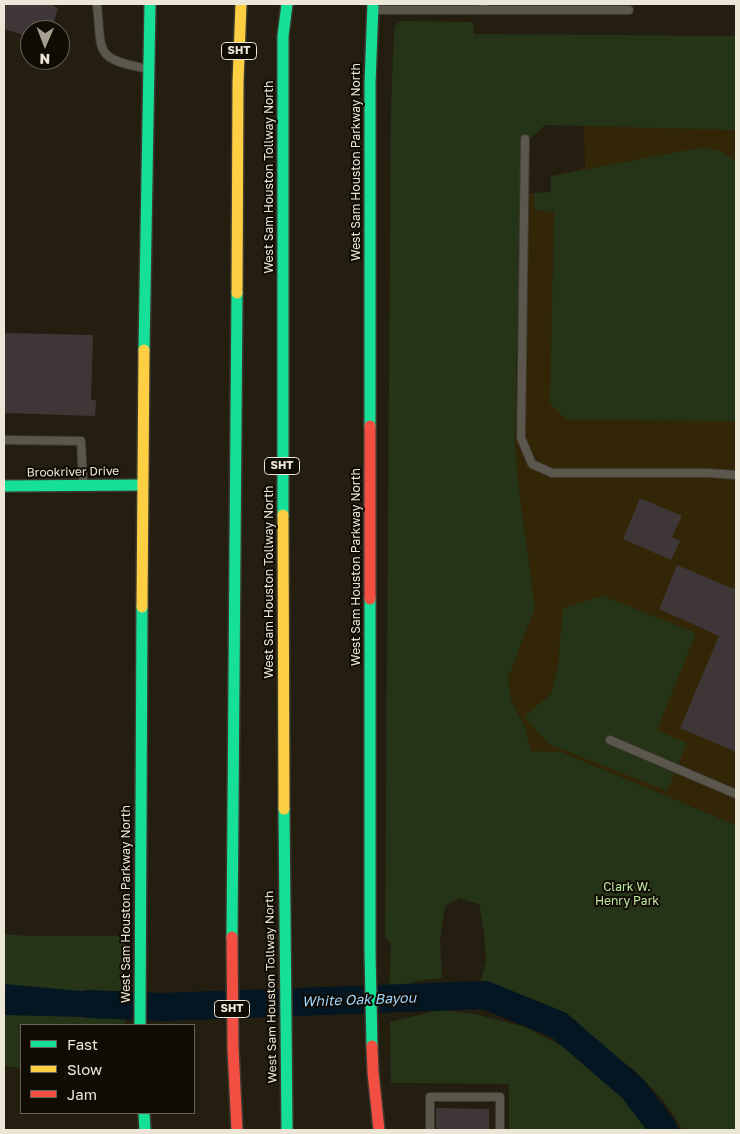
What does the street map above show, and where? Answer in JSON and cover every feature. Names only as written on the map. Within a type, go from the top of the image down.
[{"type":"main road","name":"West Sam Houston Parkway North","points":[[140,1024],[142,484],[150,4]]},
{"type":"main road","name":"SHT","points":[[237,1130],[232,947],[238,82],[242,4]]},
{"type":"main road","name":"West Sam Houston Tollway North","points":[[286,1130],[282,141],[284,36],[287,4]]},
{"type":"main road","name":"West Sam Houston Parkway North","points":[[372,7],[370,84],[370,952],[373,1072],[380,1130]]},
{"type":"main road","name":"Brookriver Drive","points":[[4,486],[142,484]]},
{"type":"main road","points":[[144,1114],[145,1130]]},
{"type":"lane","points":[[97,4],[101,46],[105,55],[124,64],[149,69]]},
{"type":"lane","points":[[372,7],[629,10]]},
{"type":"lane","points":[[525,139],[521,438],[532,464],[552,473],[736,474]]},
{"type":"lane","points":[[4,440],[81,441],[83,485]]},
{"type":"lane","points":[[610,740],[736,794]]},
{"type":"lane","points":[[430,1130],[430,1096],[500,1097],[500,1130]]},
{"type":"shaded area","points":[[584,125],[736,130],[736,825],[561,752],[531,751],[526,730],[511,700],[508,678],[535,608],[518,482],[515,439],[521,194],[551,192],[551,176],[585,168]]},
{"type":"green space","name":"Clark W. Henry Park","points":[[402,21],[473,22],[474,34],[736,36],[736,130],[545,125],[521,147],[515,439],[518,482],[535,608],[508,678],[511,700],[526,730],[531,751],[561,752],[736,825],[736,1130],[683,1130],[663,1100],[635,1071],[591,1037],[557,1016],[478,991],[486,962],[484,932],[479,904],[459,898],[445,906],[440,940],[442,978],[416,981],[389,992],[391,944],[385,936],[391,108],[394,31],[396,24]]},
{"type":"green space","points":[[704,147],[719,151],[736,161],[736,421],[567,420],[550,403],[554,212],[534,210],[534,193],[551,192],[551,176]]},
{"type":"green space","points":[[603,596],[696,633],[657,730],[687,743],[667,791],[549,744],[524,717],[551,694],[558,666],[563,608]]},
{"type":"green space","points":[[4,934],[27,936],[124,936],[125,1024],[20,1024],[20,1068],[4,1066]]},
{"type":"green space","points":[[440,1010],[475,1014],[525,1027],[575,1053],[627,1094],[660,1130],[509,1130],[509,1084],[391,1083],[390,1022]]},
{"type":"water","points":[[4,984],[125,995],[125,1018],[4,1015]]},
{"type":"building","points":[[4,4],[54,4],[58,8],[55,20],[20,20],[20,34],[4,29]]},
{"type":"building","points":[[4,333],[93,335],[91,400],[96,400],[95,416],[4,413]]},
{"type":"building","points":[[640,498],[682,516],[672,537],[680,541],[671,560],[623,539]]},
{"type":"building","points":[[677,565],[736,590],[736,752],[680,728],[719,636],[659,609]]},
{"type":"building","points":[[436,1108],[489,1109],[489,1130],[436,1130]]},
{"type":"waterway","name":"White Oak Bayou","points":[[88,1004],[163,1007],[485,995],[559,1025],[633,1089],[664,1130]]},
{"type":"traffic: fast","points":[[144,350],[150,4]]},
{"type":"traffic: fast","points":[[283,515],[283,36],[287,4]]},
{"type":"traffic: fast","points":[[370,426],[370,84],[373,4]]},
{"type":"traffic: fast","points":[[232,937],[237,293]]},
{"type":"traffic: fast","points":[[4,486],[142,485]]},
{"type":"traffic: fast","points":[[370,599],[370,952],[372,1046]]},
{"type":"traffic: fast","points":[[140,1024],[142,607]]},
{"type":"traffic: fast","points":[[284,809],[287,1130]]},
{"type":"traffic: fast","points":[[144,1114],[145,1130]]},
{"type":"traffic: slow","points":[[237,293],[238,82],[241,4]]},
{"type":"traffic: slow","points":[[142,607],[144,350]]},
{"type":"traffic: slow","points":[[283,515],[284,809]]},
{"type":"traffic: jam","points":[[370,426],[370,599]]},
{"type":"traffic: jam","points":[[232,937],[233,1048],[237,1130]]},
{"type":"traffic: jam","points":[[372,1046],[379,1130]]}]
